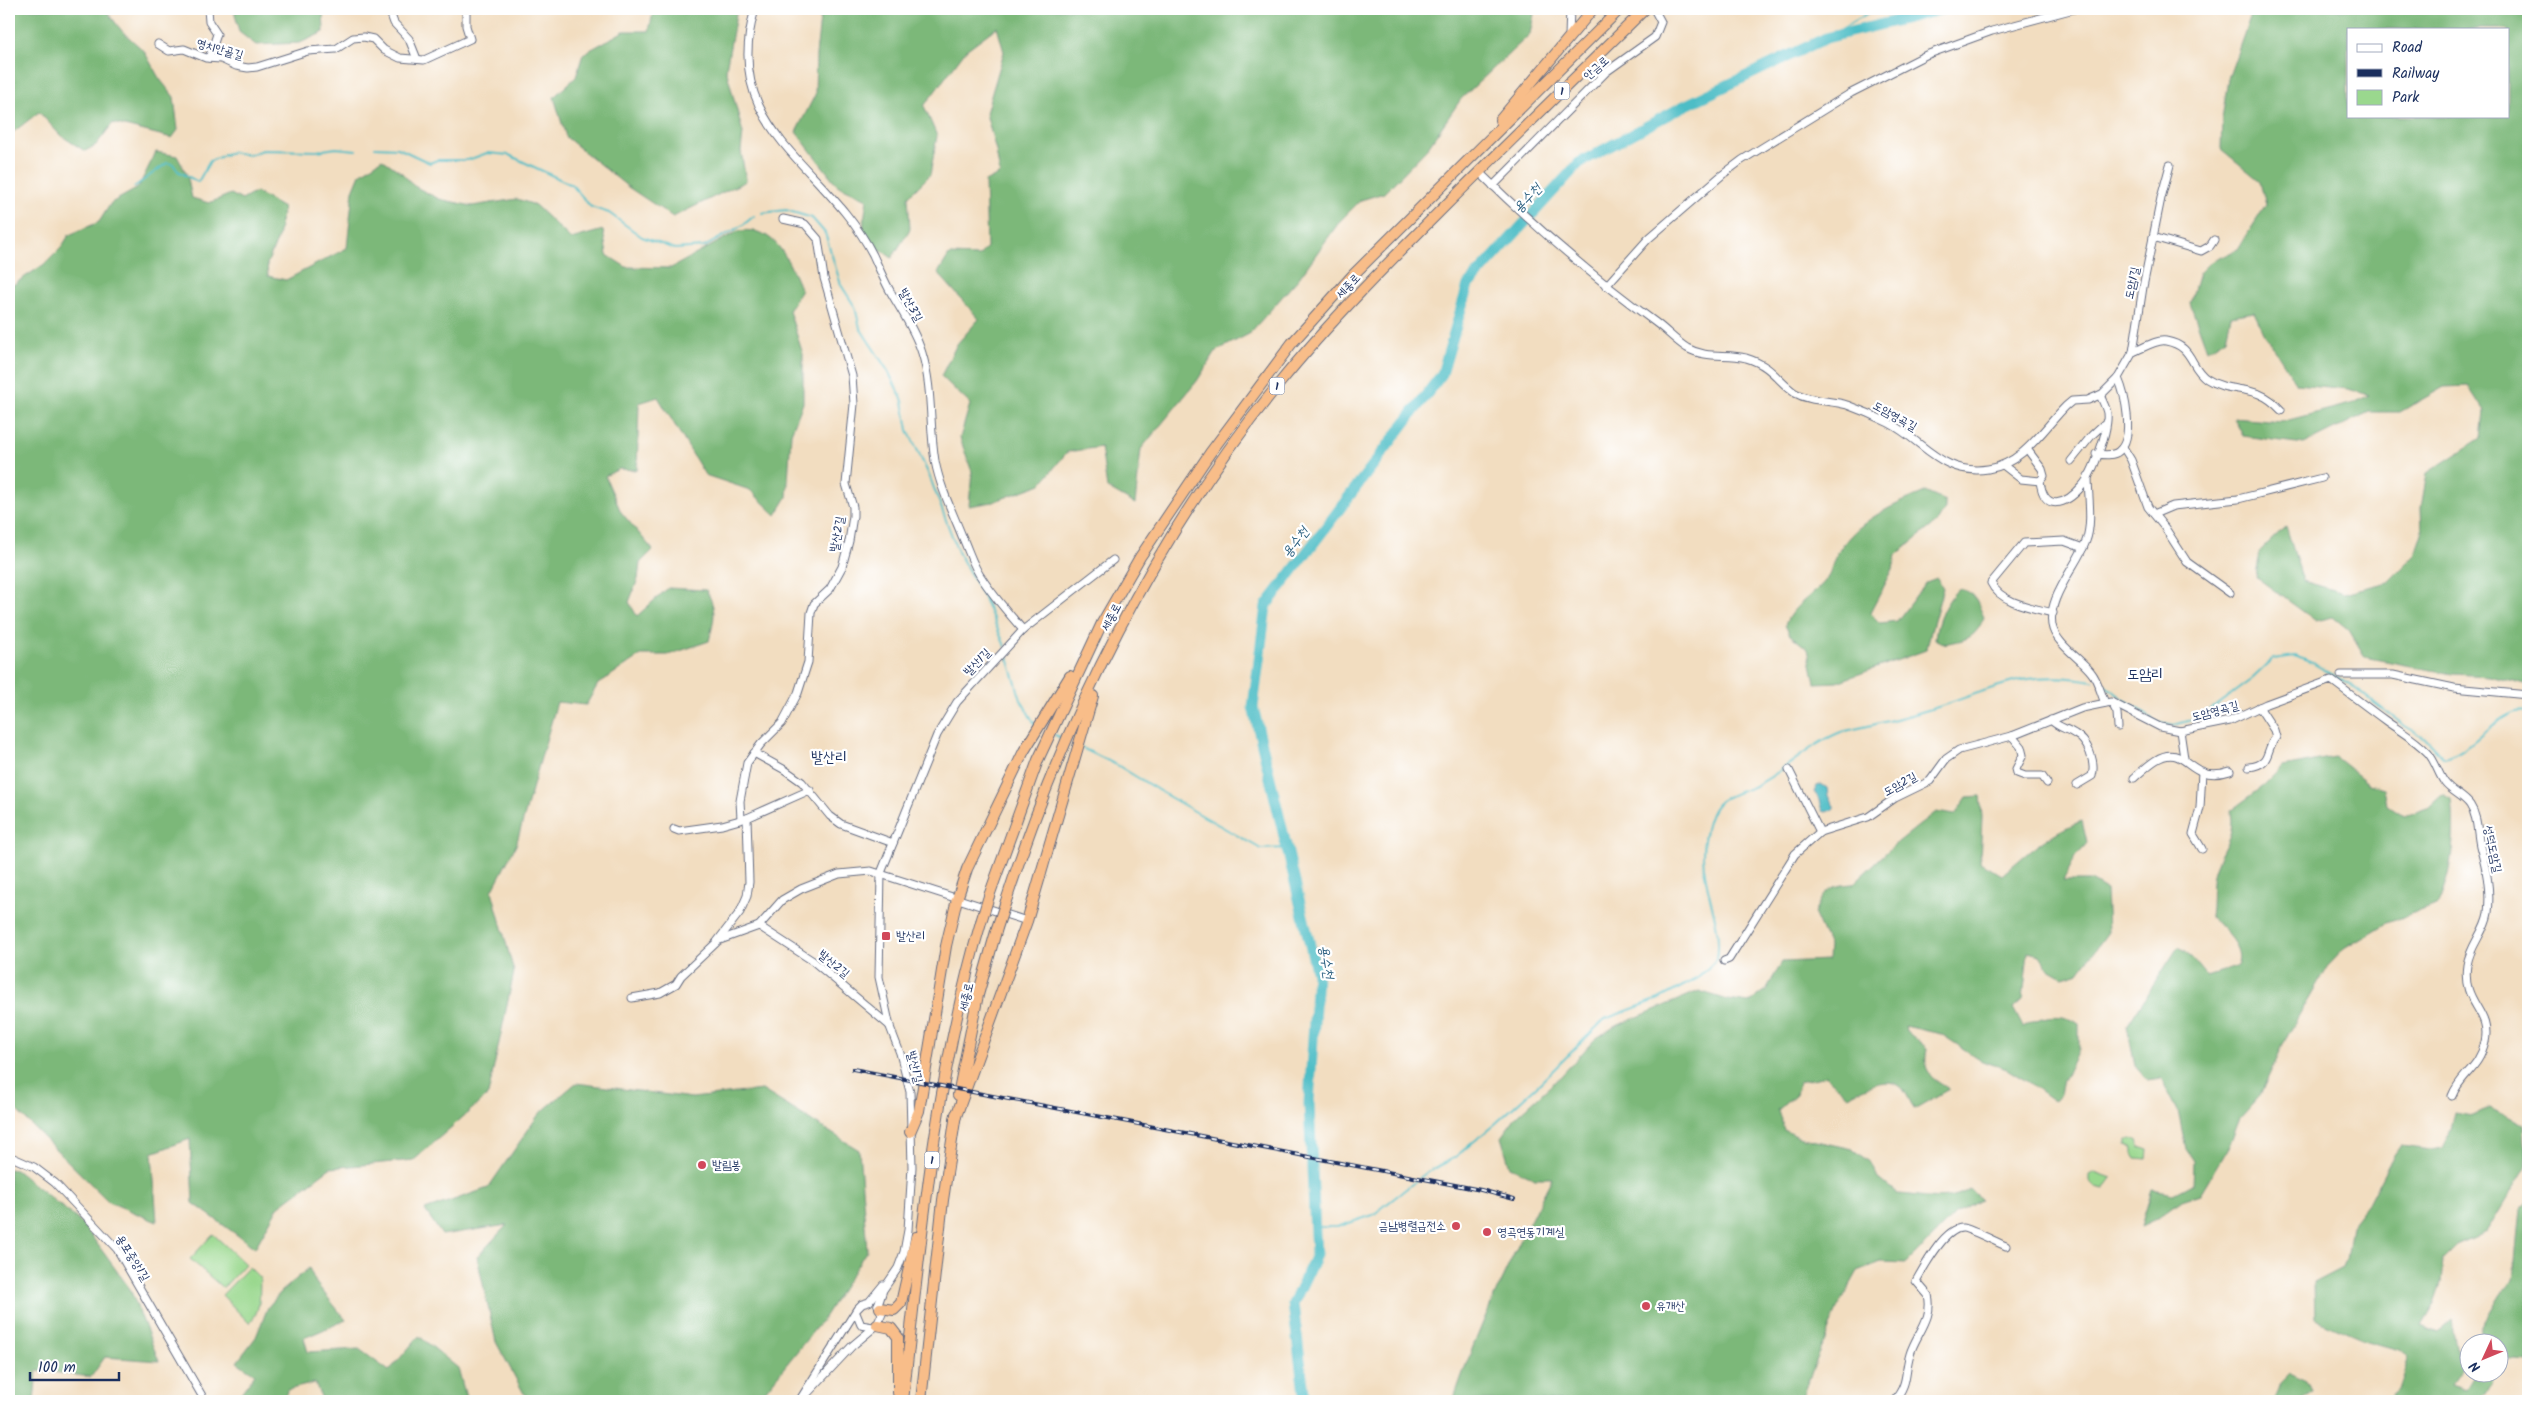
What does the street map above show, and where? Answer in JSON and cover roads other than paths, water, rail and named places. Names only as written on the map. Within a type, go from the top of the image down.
[{"type":"highway","points":[[1456,172],[1593,9]]},
{"type":"highway","name":"세종로","points":[[903,1401],[943,1084],[962,987],[981,922],[1054,712],[1102,623],[1140,557],[1172,507],[1260,383],[1292,343],[1352,276],[1620,9]]},
{"type":"highway","name":"세종로","points":[[920,1401],[943,1200],[955,1119],[978,995],[1024,844],[1055,768],[1079,722],[1117,632],[1183,519],[1276,387],[1363,288],[1645,9]]},
{"type":"highway","points":[[910,1132],[919,1111],[957,899],[967,868],[1024,751],[1054,712]]},
{"type":"highway","points":[[955,1119],[1027,921],[1068,774],[1079,722]]},
{"type":"highway","points":[[879,1307],[894,1310],[902,1303],[928,1195]]},
{"type":"highway","points":[[875,1326],[890,1328],[898,1336],[898,1401]]},
{"type":"street","points":[[208,9],[209,22],[217,34],[209,58]]},
{"type":"street","points":[[386,9],[390,12],[394,23],[409,38],[417,59]]},
{"type":"street","name":"영치안골길","points":[[158,44],[169,51],[184,49],[209,58],[221,59],[236,66],[257,67],[308,51],[336,49],[353,38],[364,37],[373,39],[391,55],[400,58],[424,60],[470,39],[466,26],[466,9]]},
{"type":"street","name":"발산3길","points":[[755,9],[750,32],[749,66],[753,95],[760,111],[780,139],[859,230],[912,331],[921,351],[930,382],[931,430],[939,480],[975,567],[1023,630]]},
{"type":"street","points":[[1569,36],[1570,9]]},
{"type":"street","name":"안금로","points":[[1493,186],[1606,72],[1655,37],[1661,22],[1654,9]]},
{"type":"street","points":[[1606,286],[1648,239],[1742,160],[1851,93],[1926,55],[1992,31],[2074,9]]},
{"type":"street","name":"도암1길","points":[[2100,395],[2118,378],[2134,352],[2138,310],[2170,165]]},
{"type":"street","name":"도암영곡길","points":[[1479,172],[1606,286],[1688,349],[1717,356],[1745,358],[1756,362],[1771,369],[1795,392],[1813,400],[1846,405],[1888,422],[1916,441],[1940,461],[1970,469],[1986,470],[2003,465],[2027,449],[2072,401],[2088,400],[2100,395]]},
{"type":"street","name":"발산2길","points":[[716,943],[740,912],[747,896],[750,862],[740,801],[747,763],[782,723],[798,693],[808,662],[811,612],[814,604],[830,589],[842,567],[853,516],[853,507],[846,484],[854,404],[852,376],[824,278],[818,239],[805,224],[783,219]]},
{"type":"street","points":[[2153,237],[2201,251],[2210,246],[2214,240]]},
{"type":"street","points":[[2134,352],[2164,340],[2174,343],[2188,352],[2195,366],[2207,379],[2225,386],[2260,393],[2273,401],[2281,410]]},
{"type":"street","points":[[2096,454],[2110,455],[2118,452],[2123,447],[2128,411],[2118,378]]},
{"type":"street","points":[[2027,449],[2042,469],[2044,476],[2040,481],[2042,494],[2048,502],[2053,503],[2072,495],[2088,476],[2106,422],[2107,412],[2100,395]]},
{"type":"street","points":[[2071,461],[2092,435],[2106,422]]},
{"type":"street","points":[[2123,447],[2131,460],[2144,497],[2187,562],[2230,593]]},
{"type":"street","points":[[2003,465],[2021,478],[2040,481]]},
{"type":"street","points":[[2088,476],[2089,522],[2086,540],[2062,585],[2053,613],[2053,629],[2063,643],[2093,673],[2098,686],[2117,713],[2118,728]]},
{"type":"street","points":[[2154,514],[2173,506],[2238,499],[2322,478]]},
{"type":"street","points":[[2053,613],[2003,596],[1994,590],[1991,583],[2024,543],[2064,541],[2083,548]]},
{"type":"street","name":"발산1길","points":[[898,1268],[904,1252],[908,1230],[910,1092],[900,1053],[890,1027],[879,977],[881,873],[946,719],[969,686],[1023,630],[1113,560]]},
{"type":"street","points":[[2340,675],[2393,675],[2454,688],[2528,695]]},
{"type":"street","name":"도암영곡길","points":[[2109,703],[2160,727],[2180,731],[2230,721],[2259,707],[2331,680]]},
{"type":"street","name":"성덕도암길","points":[[2331,680],[2428,753],[2442,779],[2449,788],[2466,801],[2474,814],[2486,865],[2489,888],[2484,924],[2470,950],[2466,985],[2487,1026],[2479,1061],[2460,1080],[2452,1096]]},
{"type":"street","name":"도암2길","points":[[1724,961],[1728,959],[1795,854],[1820,832],[1868,817],[1895,798],[1930,781],[1946,759],[1959,750],[2012,736],[2082,708],[2109,703]]},
{"type":"street","points":[[2249,767],[2262,764],[2267,759],[2276,736],[2259,707]]},
{"type":"street","points":[[2051,720],[2058,727],[2077,734],[2084,742],[2093,759],[2095,766],[2092,776],[2077,785]]},
{"type":"street","points":[[2180,731],[2184,758]]},
{"type":"street","points":[[2012,736],[2021,748],[2023,755],[2016,769],[2017,773],[2025,776],[2042,776],[2047,783]]},
{"type":"street","points":[[754,754],[785,770],[810,790],[830,816],[841,824],[893,843]]},
{"type":"street","points":[[2134,778],[2160,758],[2167,756],[2184,758],[2202,772],[2218,774],[2230,771]]},
{"type":"street","points":[[1789,770],[1820,832]]},
{"type":"street","points":[[2202,772],[2200,808],[2193,834],[2202,849]]},
{"type":"street","points":[[674,829],[722,825],[744,818],[810,790]]},
{"type":"street","points":[[759,926],[782,900],[839,874],[871,871],[1027,921]]},
{"type":"street","name":"발산2길","points":[[632,998],[660,993],[676,984],[681,976],[722,938],[759,926],[813,961],[890,1027]]},
{"type":"street","name":"용포중앙1길","points":[[9,1156],[34,1168],[55,1183],[117,1249],[205,1401]]},
{"type":"street","points":[[1894,1401],[1905,1387],[1910,1354],[1924,1327],[1929,1308],[1928,1295],[1916,1281],[1937,1247],[1948,1234],[1959,1228],[1964,1228],[2006,1246]]},
{"type":"street","points":[[800,1400],[862,1304],[868,1302],[898,1268]]},
{"type":"street","points":[[800,1400],[814,1388],[852,1346],[875,1326],[882,1314],[879,1307],[883,1290],[898,1268]]},
{"type":"street","points":[[868,1302],[879,1307]]},
{"type":"street","points":[[856,1313],[862,1325],[875,1326]]},
{"type":"water","points":[[1821,784],[1827,788],[1828,796],[1834,806],[1834,809],[1826,812],[1823,811],[1820,800],[1814,792],[1817,786]]},
{"type":"waterway","points":[[1826,38],[1872,9]]},
{"type":"waterway","name":"용수천","points":[[1305,1401],[1293,1304],[1316,1255],[1309,1103],[1317,974],[1253,707],[1266,606],[1442,374],[1468,285],[1579,163],[1682,107],[1826,38],[1944,9]]},
{"type":"waterway","points":[[375,147],[398,148],[430,163],[437,160],[468,160],[487,153],[509,155],[572,185],[591,207],[609,213],[642,237],[675,249],[704,247],[743,225],[754,216]]},
{"type":"waterway","points":[[134,187],[167,163],[173,164],[178,171],[198,182],[210,161],[232,152],[249,155],[263,150],[317,151],[336,148],[356,150]]},
{"type":"waterway","points":[[762,213],[786,210],[812,218],[825,233],[841,285],[855,307],[860,328],[888,371],[903,401],[908,430],[929,475],[958,552],[983,596],[1005,646]]},
{"type":"waterway","points":[[1006,651],[1021,700],[1035,725]]},
{"type":"waterway","points":[[2100,682],[2155,721],[2174,725],[2199,718],[2252,679],[2273,659],[2295,656],[2348,683],[2405,726],[2424,737],[2444,758],[2466,747],[2507,716],[2517,712],[2528,712]]},
{"type":"waterway","points":[[1314,1227],[1337,1227],[1373,1215],[1426,1173],[1454,1158],[1495,1124],[1605,1019],[1659,999],[1698,978],[1717,959],[1717,933],[1706,880],[1703,854],[1708,821],[1720,801],[1760,783],[1817,744],[1841,732],[1926,711],[2013,682],[2049,677],[2093,681]]},
{"type":"waterway","points":[[1055,735],[1064,739]]},
{"type":"waterway","points":[[1082,748],[1117,765],[1261,849],[1288,848]]},
{"type":"railway","points":[[853,1069],[1481,1190],[1514,1199]]},
{"type":"place","name":"발산리","points":[[886,936]]},
{"type":"place","name":"발림봉","points":[[702,1165]]},
{"type":"place","name":"금남병렬급전소","points":[[1456,1226]]},
{"type":"place","name":"영곡연동기계실","points":[[1487,1232]]},
{"type":"place","name":"유개산","points":[[1646,1306]]},
{"type":"district","name":"도암리","points":[[2145,674]]},
{"type":"district","name":"발산리","points":[[829,757]]}]
